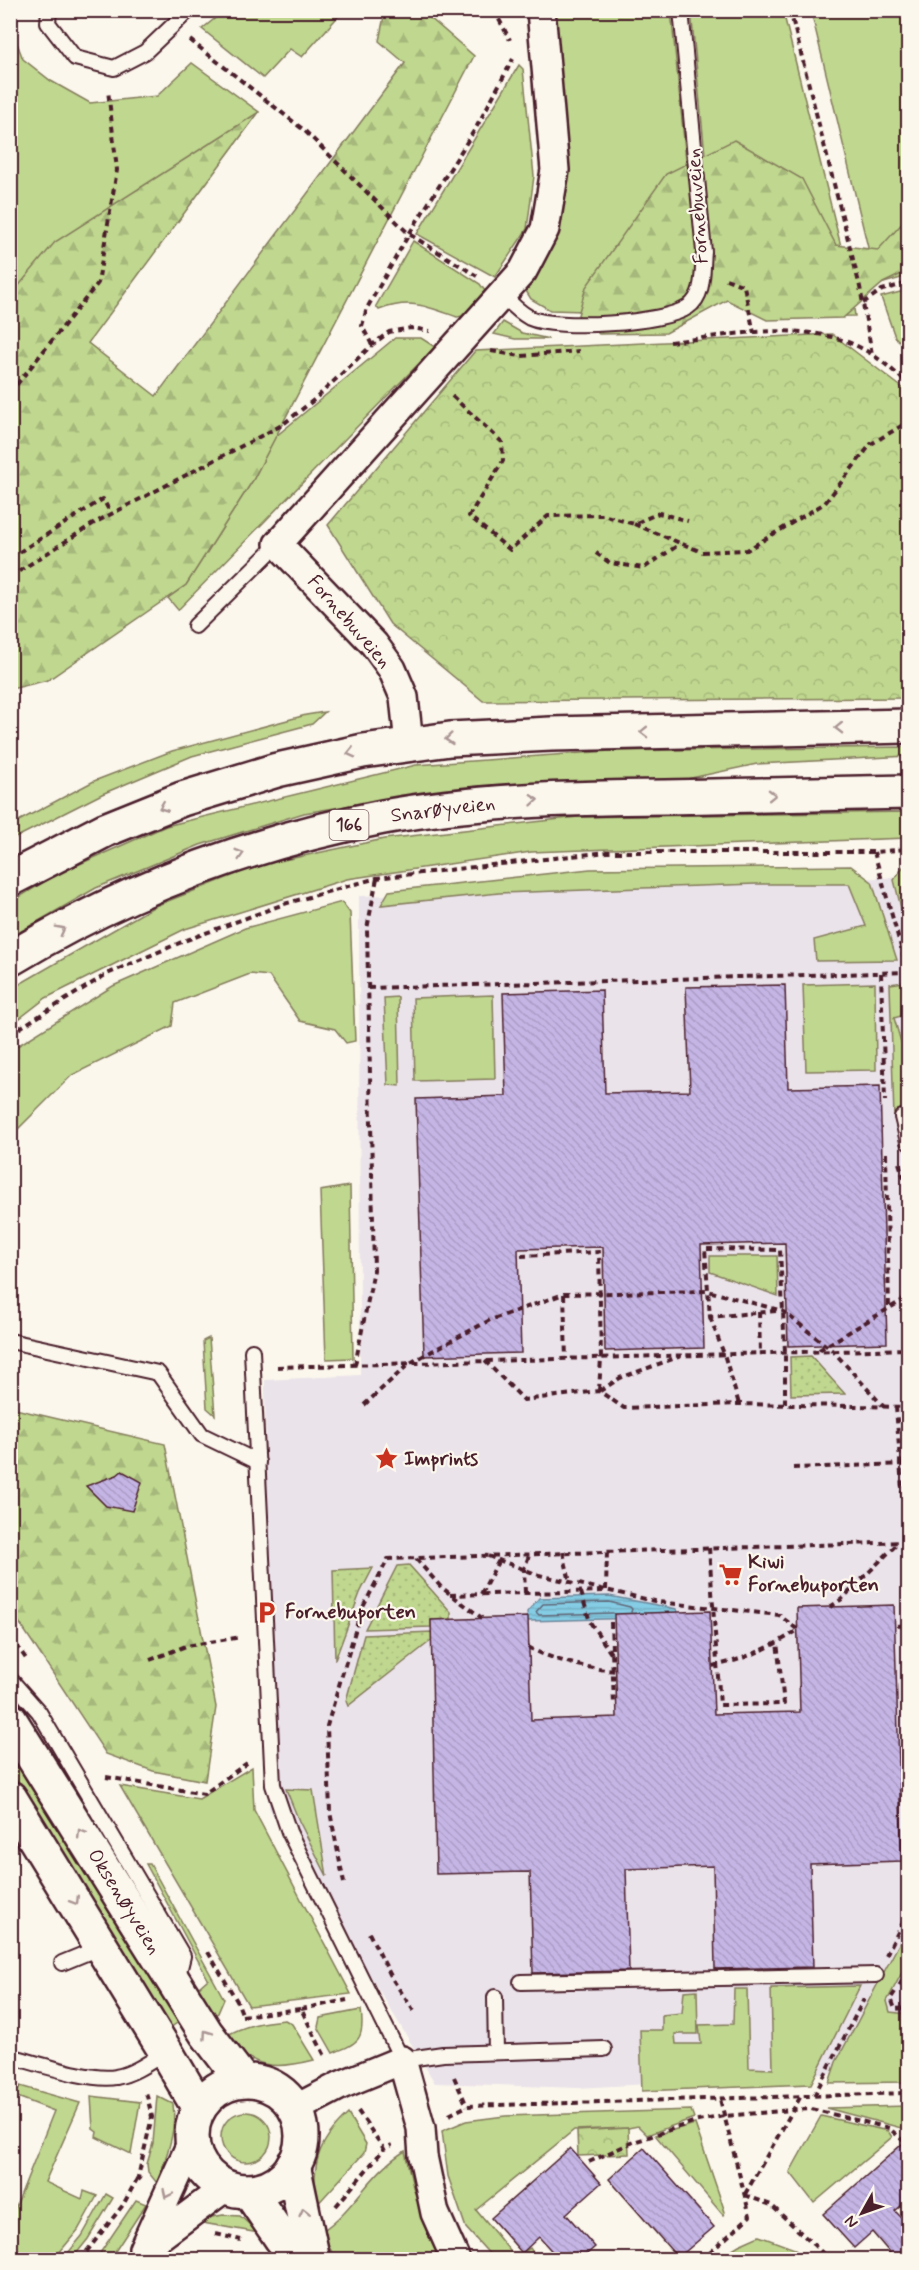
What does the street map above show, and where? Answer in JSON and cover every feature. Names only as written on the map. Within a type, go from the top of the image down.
[{"type":"main road","points":[[10,879],[105,830],[182,800],[277,770],[363,751],[450,739],[551,734],[903,726]]},
{"type":"main road","name":"Snarøyveien","points":[[10,959],[60,930],[120,900],[213,862],[303,835],[384,817],[554,799],[907,792]]},
{"type":"main road","name":"Oksenøyveien","points":[[10,1720],[206,2033],[242,2080]]},
{"type":"main road","points":[[10,1798],[103,1946],[154,2060],[199,2108]]},
{"type":"main road","points":[[238,2189],[275,2183],[293,2166],[300,2152],[301,2123],[296,2109],[286,2096],[258,2081],[242,2080],[229,2083],[217,2089],[207,2098],[199,2108],[193,2124],[192,2141],[202,2169],[213,2179],[238,2189],[298,2259]]},
{"type":"main road","points":[[293,2166],[313,2259]]},
{"type":"street","points":[[278,544],[523,271],[545,229],[555,170],[541,10]]},
{"type":"street","name":"Fornebuveien","points":[[278,544],[374,644],[392,669],[404,697],[408,744]]},
{"type":"street","points":[[296,2109],[341,2085],[402,2060],[421,2128],[423,2156],[435,2213],[456,2259]]},
{"type":"street","points":[[139,2254],[192,2141]]},
{"type":"street","points":[[139,2254],[238,2189]]},
{"type":"lane","points":[[48,10],[48,23],[75,58],[114,68],[145,52],[189,10]]},
{"type":"lane","name":"Fornebuveien","points":[[502,294],[514,307],[529,317],[543,322],[573,325],[674,314],[688,307],[701,287],[704,252],[681,10]]},
{"type":"lane","points":[[195,626],[278,544]]},
{"type":"lane","points":[[902,1117],[909,1142]]},
{"type":"lane","points":[[10,1341],[158,1373],[202,1435],[258,1462]]},
{"type":"lane","points":[[252,1351],[273,1785],[289,1832],[402,2060],[443,2054],[604,2049]]},
{"type":"lane","points":[[10,1679],[39,1712],[183,1956],[176,1985]]},
{"type":"lane","points":[[62,1963],[103,1946]]},
{"type":"lane","points":[[521,1982],[876,1975]]},
{"type":"lane","points":[[495,1997],[496,2052]]},
{"type":"lane","points":[[10,2056],[108,2078],[119,2077],[154,2060]]},
{"type":"path","points":[[494,10],[512,44]]},
{"type":"path","points":[[790,10],[863,303],[872,354]]},
{"type":"path","points":[[173,26],[304,131],[409,234],[493,286],[502,294]]},
{"type":"path","points":[[372,345],[362,326],[367,308],[409,234],[477,126],[511,65],[515,53]]},
{"type":"path","points":[[10,393],[98,283],[117,170],[108,98],[111,67]]},
{"type":"path","points":[[702,270],[744,286],[754,333]]},
{"type":"path","points":[[863,303],[882,290],[909,283]]},
{"type":"path","points":[[10,577],[96,522],[282,424],[315,399],[383,336],[396,329],[411,328],[433,332]]},
{"type":"path","points":[[661,343],[775,331],[805,332],[845,341],[872,354],[909,384]]},
{"type":"path","points":[[488,351],[521,356],[579,351]]},
{"type":"path","points":[[429,375],[502,441],[503,461],[470,516],[510,550],[548,516],[603,515],[634,524],[702,552],[747,550],[825,503],[871,444],[909,422]]},
{"type":"path","points":[[10,558],[103,499],[111,514]]},
{"type":"path","points":[[634,524],[658,513],[688,520]]},
{"type":"path","points":[[596,553],[610,563],[644,568],[681,543]]},
{"type":"path","points":[[10,1034],[107,974],[184,941],[284,904],[377,878],[607,852],[874,852],[909,849]]},
{"type":"path","points":[[368,988],[908,973],[874,852]]},
{"type":"path","points":[[355,1365],[374,1270],[367,929],[377,878]]},
{"type":"path","points":[[881,973],[885,1111]]},
{"type":"path","points":[[886,1146],[889,1309]]},
{"type":"path","points":[[899,1162],[909,1191]]},
{"type":"path","points":[[739,1404],[710,1317],[705,1249],[780,1250],[785,1405]]},
{"type":"path","points":[[521,1256],[599,1252],[602,1358],[599,1391]]},
{"type":"path","points":[[364,1405],[410,1363],[490,1320],[564,1294],[708,1291],[783,1311],[833,1351],[884,1407]]},
{"type":"path","points":[[564,1294],[566,1359]]},
{"type":"path","points":[[817,1351],[909,1298]]},
{"type":"path","points":[[710,1317],[783,1311]]},
{"type":"path","points":[[759,1312],[760,1353]]},
{"type":"path","points":[[253,1367],[909,1349]]},
{"type":"path","points":[[485,1362],[524,1400],[599,1391],[620,1378],[685,1355]]},
{"type":"path","points":[[599,1391],[624,1408],[739,1404],[909,1407]]},
{"type":"path","points":[[344,1884],[330,1812],[327,1726],[361,1611],[388,1559],[907,1542],[896,1407]]},
{"type":"path","points":[[793,1468],[909,1464]]},
{"type":"path","points":[[831,1607],[842,1599],[898,1543]]},
{"type":"path","points":[[710,1548],[714,1666],[720,1704],[784,1704],[777,1642]]},
{"type":"path","points":[[606,1590],[607,1551]]},
{"type":"path","points":[[562,1552],[570,1582]]},
{"type":"path","points":[[525,1593],[524,1569],[530,1553]]},
{"type":"path","points":[[485,1555],[539,1575],[659,1602],[779,1615],[798,1630],[734,1662],[714,1666]]},
{"type":"path","points":[[416,1558],[441,1587],[482,1618]]},
{"type":"path","points":[[481,1594],[499,1560]]},
{"type":"path","points":[[450,1595],[611,1591]]},
{"type":"path","points":[[580,1592],[590,1622],[613,1657]]},
{"type":"path","points":[[611,1622],[615,1671],[614,1705]]},
{"type":"path","points":[[897,1626],[909,1625]]},
{"type":"path","points":[[150,1660],[186,1646],[266,1634]]},
{"type":"path","points":[[528,1647],[540,1654],[602,1671],[615,1671]]},
{"type":"path","points":[[909,1683],[906,1686],[906,1753],[909,1756]]},
{"type":"path","points":[[106,1777],[204,1794],[272,1746]]},
{"type":"path","points":[[814,2096],[909,1913]]},
{"type":"path","points":[[366,1926],[393,1980],[416,2013]]},
{"type":"path","points":[[909,1972],[891,1998],[895,2009],[909,2008]]},
{"type":"path","points":[[233,2020],[243,2016],[301,2009],[353,1999]]},
{"type":"path","points":[[301,2009],[326,2058]]},
{"type":"path","points":[[80,2259],[123,2205],[138,2177],[152,2117],[154,2060]]},
{"type":"path","points":[[454,2077],[467,2106]]},
{"type":"path","points":[[331,2212],[384,2149],[467,2106],[909,2093]]},
{"type":"path","points":[[745,2195],[801,2096]]},
{"type":"path","points":[[702,2259],[750,2216],[720,2099]]},
{"type":"path","points":[[589,2162],[693,2122],[724,2116],[810,2109],[889,2128],[909,2145]]},
{"type":"path","points":[[357,2110],[384,2149]]},
{"type":"path","points":[[138,2177],[146,2184]]},
{"type":"path","points":[[745,2195],[771,2205],[830,2259]]},
{"type":"path","points":[[211,2232],[242,2240]]},
{"type":"shaded area","name":"Fornebuporten","points":[[908,877],[908,2069],[578,2088],[435,2083],[269,1808],[265,1380],[360,1375],[359,896]]},
{"type":"green space","points":[[224,11],[343,11],[302,57],[290,49],[263,78],[202,29]]},
{"type":"green space","points":[[385,11],[422,11],[474,56],[253,480],[186,585],[48,680],[11,689],[11,295],[55,242],[259,112],[88,343],[156,396],[405,63],[379,41]]},
{"type":"green space","points":[[553,11],[671,11],[696,259],[618,312],[550,310],[531,299],[526,291],[556,238],[567,165]]},
{"type":"green space","points":[[691,11],[783,11],[851,287],[855,316],[762,317],[715,258]]},
{"type":"green space","points":[[811,11],[908,11],[908,276],[877,285]]},
{"type":"green space","points":[[15,38],[23,59],[51,81],[90,103],[157,96],[192,63],[259,112],[87,343],[11,415],[11,39]]},
{"type":"green space","points":[[519,65],[523,69],[534,176],[527,229],[495,277],[417,234]]},
{"type":"green space","points":[[734,140],[802,179],[836,245],[878,250],[908,217],[908,271],[883,283],[843,318],[767,320],[727,300],[666,333],[599,334],[578,315],[586,287],[666,174]]},
{"type":"green space","points":[[413,241],[480,284],[485,291],[463,316],[457,317],[410,304],[400,304],[379,310],[376,306]]},
{"type":"green space","points":[[908,290],[908,349],[895,337],[881,297]]},
{"type":"green space","points":[[503,322],[522,333],[549,339],[515,339],[494,334]]},
{"type":"green space","points":[[832,334],[908,392],[908,698],[483,701],[390,624],[328,525],[475,351]]},
{"type":"green space","points":[[395,338],[421,338],[435,347],[178,610],[168,598],[186,585],[253,480],[275,437]]},
{"type":"green space","points":[[325,712],[312,724],[192,756],[102,794],[11,840],[11,825],[94,781],[172,751]]},
{"type":"green space","points":[[908,747],[908,756],[757,764],[677,781],[431,792],[304,813],[200,845],[96,888],[11,937],[11,902],[57,874],[166,826],[416,765],[610,751]]},
{"type":"green space","points":[[908,812],[908,838],[531,852],[347,879],[185,929],[46,998],[11,1025],[11,989],[155,906],[260,865],[384,839],[578,817]]},
{"type":"green space","points":[[851,866],[872,882],[897,960],[816,961],[814,940],[866,926],[849,884],[756,884],[499,893],[381,905],[389,891],[590,869]]},
{"type":"green space","points":[[908,866],[908,936],[894,880],[903,867]]},
{"type":"green space","points":[[342,902],[350,913],[355,1041],[346,1043],[335,1029],[300,1021],[269,976],[250,974],[175,1003],[172,1026],[72,1075],[11,1136],[11,1050],[113,986],[245,928]]},
{"type":"green space","points":[[904,982],[908,1014],[894,1018],[908,1066],[908,1114],[894,1119],[890,984]]},
{"type":"green space","points":[[875,983],[876,1070],[806,1071],[803,985]]},
{"type":"green space","points":[[493,995],[495,1079],[415,1081],[413,998]]},
{"type":"green space","points":[[398,997],[400,1086],[388,1085],[384,998]]},
{"type":"green space","points":[[350,1186],[353,1358],[326,1359],[320,1191]]},
{"type":"green space","points":[[710,1256],[777,1256],[778,1296],[710,1272]]},
{"type":"green space","points":[[209,1338],[215,1415],[207,1408],[203,1341]]},
{"type":"green space","points":[[811,1356],[845,1394],[791,1395],[790,1357]]},
{"type":"green space","points":[[11,1408],[165,1444],[216,1707],[205,1781],[153,1771],[106,1754],[11,1610]]},
{"type":"green space","points":[[409,1565],[451,1612],[451,1619],[431,1620],[431,1627],[365,1629],[397,1566]]},
{"type":"green space","points":[[373,1568],[360,1593],[335,1660],[333,1570]]},
{"type":"green space","points":[[432,1632],[432,1640],[348,1706],[346,1701],[364,1635]]},
{"type":"green space","points":[[11,1743],[181,2020],[166,2031],[11,1779]]},
{"type":"green space","points":[[252,1767],[254,1810],[351,1994],[249,2006],[120,1786],[199,1799]]},
{"type":"green space","points":[[286,1789],[313,1790],[327,1876],[299,1821]]},
{"type":"green space","points":[[146,1864],[150,1864],[224,1999],[218,2013],[209,2019],[191,1994],[208,1979]]},
{"type":"green space","points":[[908,1927],[908,1961],[887,2001],[890,2012],[908,2014],[908,2082],[829,2083],[836,2062]]},
{"type":"green space","points":[[860,1986],[811,2084],[642,2091],[640,2030],[662,2030],[662,2015],[682,2013],[684,1991],[697,1990],[698,2034],[675,2034],[676,2044],[701,2044],[699,2025],[733,2024],[734,1989],[747,1989],[749,2068],[773,2069],[771,1988]]},
{"type":"green space","points":[[361,2010],[362,2028],[358,2039],[333,2053],[318,2027],[320,2018]]},
{"type":"green space","points":[[285,2020],[292,2024],[314,2060],[276,2066],[265,2064],[245,2056],[224,2037],[254,2025]]},
{"type":"green space","points":[[20,2086],[80,2103],[45,2182],[82,2199],[84,2191],[97,2196],[78,2230],[54,2259],[11,2259],[11,2219],[54,2111],[15,2096]]},
{"type":"green space","points":[[91,2096],[140,2102],[131,2154],[96,2137],[97,2132],[93,2129]]},
{"type":"green space","points":[[157,2096],[173,2104],[174,2115],[170,2144],[157,2183],[148,2172],[147,2164],[153,2143]]},
{"type":"green space","points":[[908,2106],[908,2128],[905,2129],[826,2108]]},
{"type":"green space","points":[[691,2110],[694,2118],[647,2135],[638,2126],[574,2130],[476,2210],[515,2257],[530,2248],[534,2254],[528,2260],[494,2259],[466,2228],[448,2176],[442,2131],[466,2121],[505,2116]]},
{"type":"green space","points":[[241,2112],[251,2112],[264,2119],[271,2132],[271,2142],[264,2155],[251,2162],[241,2162],[232,2158],[225,2151],[221,2142],[221,2132],[225,2123],[232,2116]]},
{"type":"green space","points":[[348,2114],[366,2144],[364,2153],[315,2207],[318,2156],[329,2135]]},
{"type":"green space","points":[[821,2116],[888,2131],[892,2137],[814,2203],[790,2172]]},
{"type":"green space","points":[[695,2124],[725,2212],[723,2215],[655,2135]]},
{"type":"green space","points":[[628,2128],[629,2154],[578,2156],[577,2131]]},
{"type":"green space","points":[[405,2151],[413,2187],[437,2254],[441,2259],[335,2259],[322,2231],[344,2212],[381,2170]]},
{"type":"green space","points":[[106,2194],[113,2198],[88,2239],[72,2259],[63,2259],[82,2236]]},
{"type":"green space","points":[[136,2200],[146,2204],[110,2259],[96,2259]]},
{"type":"green space","points":[[240,2216],[259,2233],[203,2223],[212,2217]]},
{"type":"green space","points":[[759,2236],[795,2249],[801,2259],[716,2259],[739,2245]]},
{"type":"water","points":[[609,1596],[677,1609],[679,1617],[528,1621],[527,1612],[539,1598]]},
{"type":"building","points":[[785,985],[788,1088],[880,1086],[887,1343],[788,1346],[785,1243],[701,1245],[704,1348],[605,1351],[603,1247],[518,1249],[521,1353],[424,1356],[416,1099],[506,1096],[503,993],[602,990],[605,1093],[690,1091],[686,987]]},
{"type":"building","points":[[122,1471],[142,1482],[132,1511],[106,1506],[86,1486]]},
{"type":"building","points":[[894,1605],[902,1861],[810,1864],[813,1967],[715,1969],[713,1866],[626,1869],[629,1971],[533,1973],[530,1872],[436,1874],[431,1620],[528,1617],[531,1720],[617,1717],[614,1614],[710,1611],[714,1714],[800,1712],[797,1608]]},
{"type":"building","points":[[909,2138],[909,2199],[895,2211],[909,2225],[909,2259],[895,2259],[872,2232],[854,2248],[823,2214]]},
{"type":"building","points":[[570,2148],[601,2183],[566,2214],[595,2247],[581,2259],[559,2259],[539,2237],[522,2253],[491,2218]]},
{"type":"building","points":[[644,2148],[714,2227],[678,2258],[609,2179]]},
{"type":"place","name":"Imprints","points":[[386,1459]]},
{"type":"place","name":"Kiwi Fornebuporten","points":[[730,1574]]},
{"type":"place","name":"Fornebuporten","points":[[267,1612]]}]
